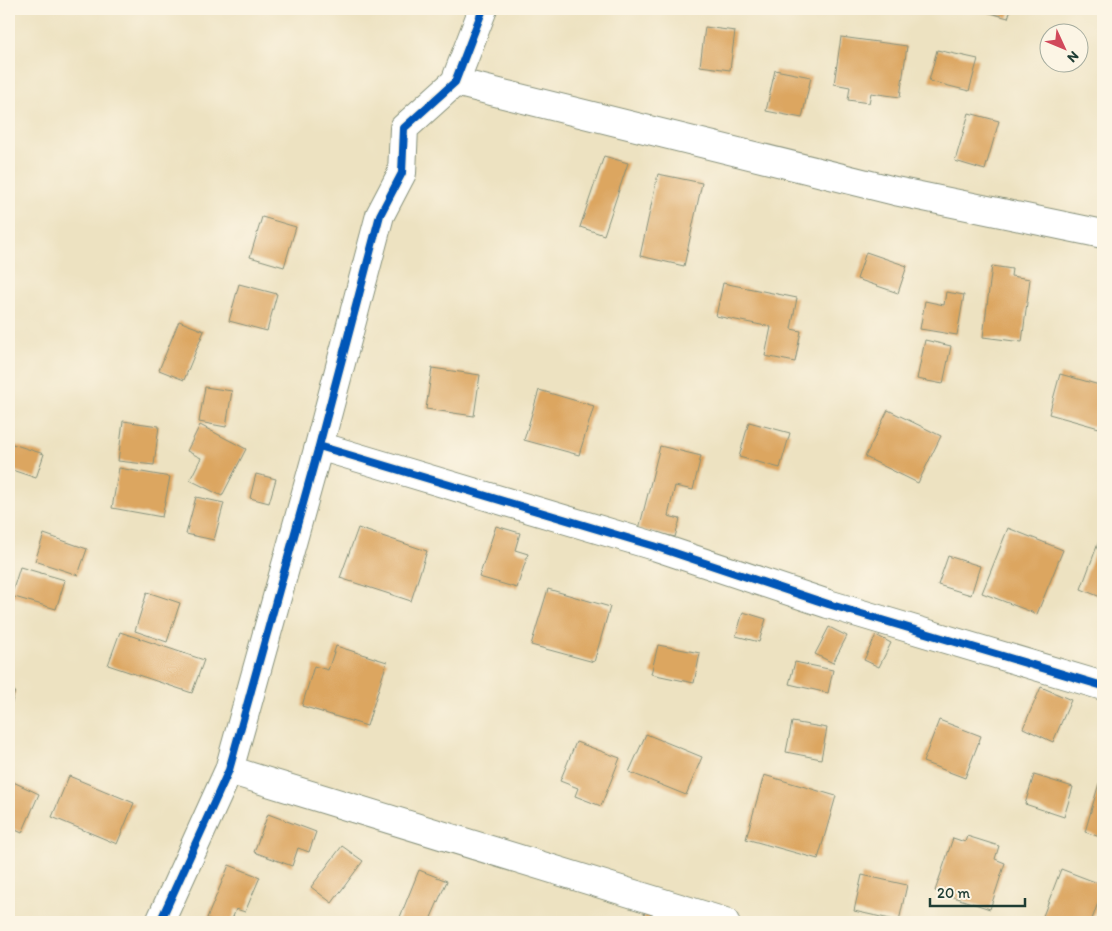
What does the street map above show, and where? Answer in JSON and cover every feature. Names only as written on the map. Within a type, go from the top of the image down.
[{"type":"street","points":[[160,922],[229,770],[319,446],[380,215],[402,172],[404,128],[455,82],[483,9]]},
{"type":"street","points":[[455,82],[895,191],[1103,234]]},
{"type":"street","points":[[319,446],[654,546],[828,604],[1103,686]]},
{"type":"street","points":[[229,770],[724,922]]},
{"type":"building","points":[[976,9],[1011,9],[1008,18]]},
{"type":"building","points":[[705,27],[735,31],[730,70],[700,66]]},
{"type":"building","points":[[841,37],[907,46],[900,97],[871,93],[869,103],[848,100],[850,87],[834,84]]},
{"type":"building","points":[[937,50],[978,59],[969,91],[929,81]]},
{"type":"building","points":[[775,70],[811,77],[802,118],[766,111]]},
{"type":"building","points":[[969,113],[999,121],[985,170],[955,161]]},
{"type":"building","points":[[604,156],[628,163],[604,235],[580,227]]},
{"type":"building","points":[[658,174],[702,183],[684,266],[640,256]]},
{"type":"building","points":[[262,217],[296,227],[284,267],[250,257]]},
{"type":"building","points":[[866,252],[907,266],[898,293],[857,279]]},
{"type":"building","points":[[992,266],[1012,269],[1011,276],[1030,279],[1022,342],[983,337]]},
{"type":"building","points":[[723,283],[797,298],[791,329],[801,331],[795,362],[765,356],[771,327],[716,316]]},
{"type":"building","points":[[239,284],[277,294],[267,331],[229,321]]},
{"type":"building","points":[[946,292],[964,295],[957,335],[920,329],[925,301],[944,305]]},
{"type":"building","points":[[179,321],[204,331],[184,380],[159,370]]},
{"type":"building","points":[[925,340],[951,346],[943,384],[917,379]]},
{"type":"building","points":[[432,368],[480,375],[474,416],[426,409]]},
{"type":"building","points":[[1060,374],[1103,386],[1103,411],[1099,428],[1049,414]]},
{"type":"building","points":[[205,387],[232,391],[226,427],[199,422]]},
{"type":"building","points":[[539,390],[594,406],[579,455],[524,440]]},
{"type":"building","points":[[888,410],[941,436],[918,483],[865,457]]},
{"type":"building","points":[[123,421],[159,426],[154,465],[118,461]]},
{"type":"building","points":[[749,422],[790,433],[780,468],[739,457]]},
{"type":"building","points":[[200,425],[246,449],[222,496],[190,480],[201,458],[187,451]]},
{"type":"building","points":[[9,443],[44,454],[36,478],[9,469]]},
{"type":"building","points":[[660,446],[701,456],[693,490],[675,486],[668,516],[680,519],[675,537],[639,529]]},
{"type":"building","points":[[119,468],[170,477],[162,517],[112,508]]},
{"type":"building","points":[[256,474],[276,479],[269,503],[250,498]]},
{"type":"building","points":[[196,497],[224,503],[214,540],[186,534]]},
{"type":"building","points":[[496,526],[520,533],[515,550],[528,554],[517,588],[479,577]]},
{"type":"building","points":[[358,528],[427,551],[411,601],[340,578]]},
{"type":"building","points":[[1008,528],[1063,550],[1037,614],[982,593]]},
{"type":"building","points":[[44,534],[87,549],[78,575],[35,561]]},
{"type":"building","points":[[1100,538],[1103,539],[1103,598],[1081,589]]},
{"type":"building","points":[[948,556],[980,566],[971,595],[938,585]]},
{"type":"building","points":[[20,567],[65,580],[56,609],[11,596]]},
{"type":"building","points":[[548,589],[610,607],[594,662],[531,645]]},
{"type":"building","points":[[147,592],[180,603],[167,642],[135,631]]},
{"type":"building","points":[[743,612],[766,619],[759,642],[736,636]]},
{"type":"building","points":[[829,627],[847,636],[833,663],[815,654]]},
{"type":"building","points":[[120,632],[204,660],[192,693],[108,665]]},
{"type":"building","points":[[876,635],[891,643],[879,667],[864,660]]},
{"type":"building","points":[[658,645],[700,653],[694,683],[651,674]]},
{"type":"building","points":[[336,646],[387,662],[367,726],[302,706],[314,666],[328,670]]},
{"type":"building","points":[[795,662],[833,670],[828,693],[789,684]]},
{"type":"building","points":[[1041,687],[1071,700],[1053,742],[1023,728]]},
{"type":"building","points":[[9,690],[15,691],[9,713]]},
{"type":"building","points":[[939,720],[981,736],[965,778],[923,762]]},
{"type":"building","points":[[792,722],[827,728],[821,759],[786,752]]},
{"type":"building","points":[[646,734],[702,757],[686,795],[629,772]]},
{"type":"building","points":[[576,742],[620,758],[601,806],[575,796],[578,788],[560,781]]},
{"type":"building","points":[[764,775],[836,796],[818,859],[746,839]]},
{"type":"building","points":[[1034,775],[1073,787],[1064,817],[1025,804]]},
{"type":"building","points":[[69,776],[134,803],[117,844],[52,817]]},
{"type":"building","points":[[9,780],[39,794],[22,833],[9,827]]},
{"type":"building","points":[[1099,783],[1103,784],[1103,838],[1085,832]]},
{"type":"building","points":[[268,814],[316,832],[309,852],[298,848],[292,866],[254,852]]},
{"type":"building","points":[[967,836],[999,846],[995,859],[1005,863],[990,909],[935,891],[953,838],[965,842]]},
{"type":"building","points":[[342,846],[363,861],[332,903],[311,887]]},
{"type":"building","points":[[229,865],[260,877],[245,912],[236,909],[231,922],[217,922],[207,918]]},
{"type":"building","points":[[1061,869],[1103,885],[1091,922],[1061,922],[1043,916]]},
{"type":"building","points":[[419,870],[447,881],[429,922],[398,922]]},
{"type":"building","points":[[862,875],[907,885],[899,921],[854,911]]},
{"type":"building","points":[[645,912],[678,922],[641,922]]},
{"type":"cycle path","points":[[160,922],[229,770],[319,446],[380,215],[402,173],[404,128],[455,82],[483,9]]},
{"type":"cycle path","points":[[319,446],[654,546],[828,604],[1103,686]]}]
